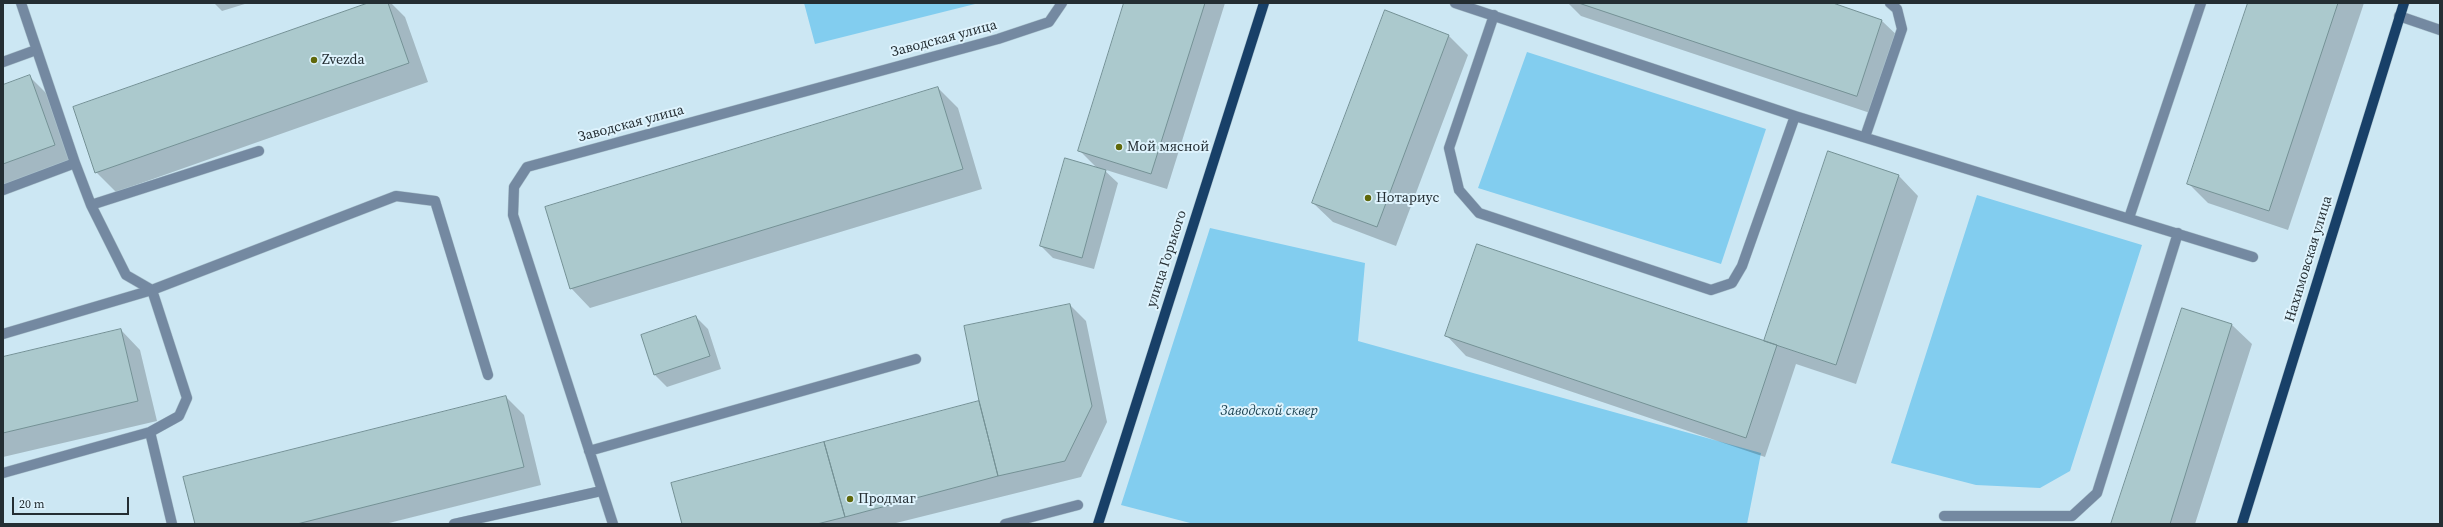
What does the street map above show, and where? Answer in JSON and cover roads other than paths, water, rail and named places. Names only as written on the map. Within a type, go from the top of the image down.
[{"type":"main road","name":"улица Горького","points":[[1098,524],[1264,3]]},
{"type":"main road","name":"Нахимовская улица","points":[[2242,524],[2404,3]]},
{"type":"street","points":[[3,473],[150,432],[179,416],[188,398],[152,290],[126,275],[91,205],[74,163],[21,3]]},
{"type":"street","name":"Заводская улица","points":[[613,524],[601,491],[514,215],[514,187],[527,167],[998,39],[1049,22],[1062,3]]},
{"type":"street","points":[[1455,3],[1795,116],[2253,256]]},
{"type":"street","points":[[1865,137],[1902,29],[1897,9],[1890,3]]},
{"type":"street","points":[[2129,218],[2201,3]]},
{"type":"street","points":[[1494,16],[1449,148],[1459,190],[1479,213],[1494,218],[1711,290],[1718,288],[1732,283],[1742,266],[1795,116]]},
{"type":"street","points":[[2399,16],[2440,30]]},
{"type":"street","points":[[3,62],[36,50]]},
{"type":"street","points":[[91,205],[259,151]]},
{"type":"street","points":[[3,190],[74,163]]},
{"type":"street","points":[[3,334],[152,290],[396,196],[435,201],[488,375]]},
{"type":"street","points":[[1944,516],[2072,516],[2097,493],[2178,234]]},
{"type":"street","points":[[589,451],[916,359]]},
{"type":"street","points":[[150,432],[172,524]]},
{"type":"street","points":[[454,524],[601,491]]},
{"type":"street","points":[[1005,524],[1078,505]]},
{"type":"place","name":"Zvezda","points":[[314,60]]},
{"type":"place","name":"Мой мясной","points":[[1119,147]]},
{"type":"place","name":"Нотариус","points":[[1368,198]]},
{"type":"place","name":"Продмаг","points":[[850,499]]},
{"type":"park label","name":"Заводской сквер","points":[[1269,411]]}]
